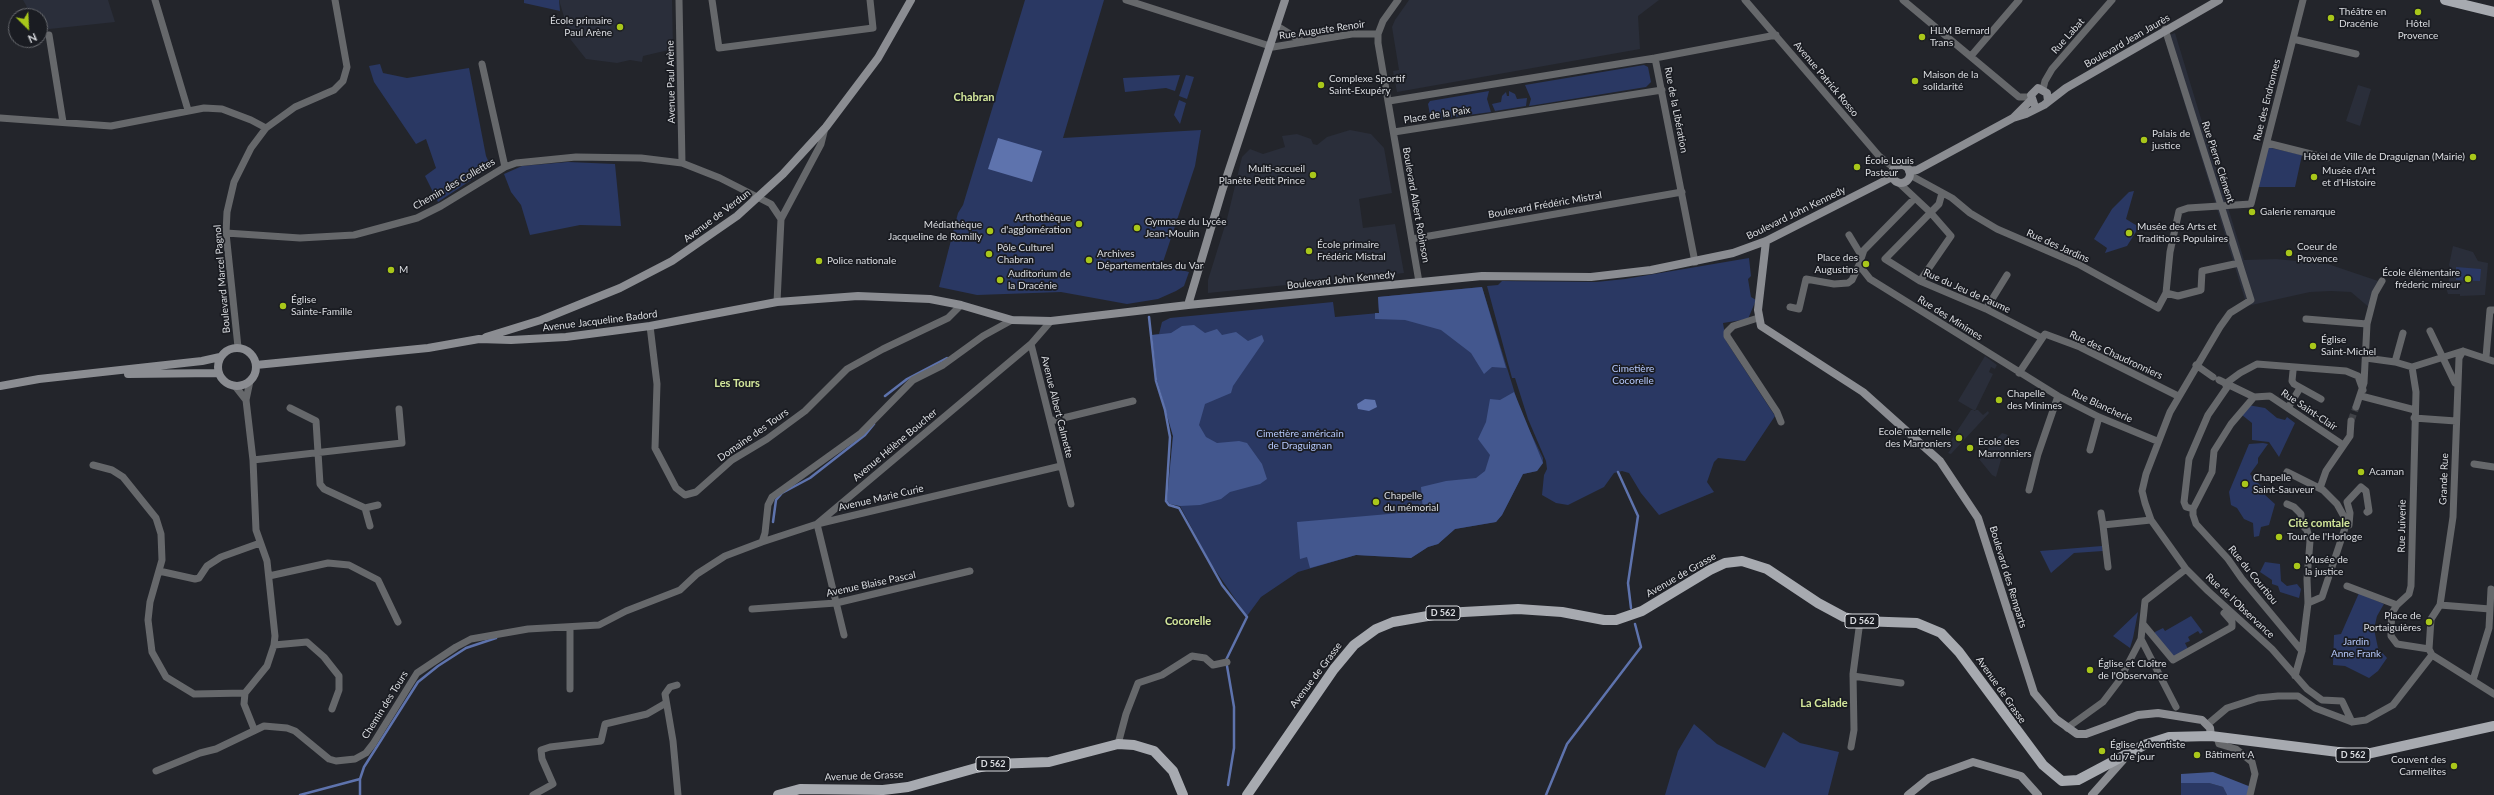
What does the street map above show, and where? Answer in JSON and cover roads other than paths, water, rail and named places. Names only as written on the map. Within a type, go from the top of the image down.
[{"type":"main road","points":[[2448,0],[2494,12]]},
{"type":"main road","name":"Avenue de Grasse","points":[[1247,795],[1330,675],[1354,645],[1365,635],[1393,622],[1445,613],[1518,609],[1562,612],[1604,620],[1616,620],[1642,611],[1710,570],[1725,563],[1742,560],[1767,569],[1818,603],[1844,617],[1860,621],[1917,623],[1941,633],[1960,652],[2043,765],[2062,781],[2078,780],[2126,753],[2169,736],[2214,737]]},
{"type":"main road","name":"D 562","points":[[2214,737],[2362,755],[2494,726]]},
{"type":"main road","name":"Avenue de Grasse","points":[[778,795],[800,789],[883,790],[908,787],[994,764],[1049,762],[1118,744],[1140,746],[1154,751],[1173,771],[1183,795]]},
{"type":"street","points":[[155,0],[188,110]]},
{"type":"street","name":"Boulevard Marcel Pagnol","points":[[238,347],[226,233],[227,212],[234,182],[251,148],[266,128],[295,107],[334,90],[343,81],[347,67],[335,0]]},
{"type":"street","name":"Avenue Paul Arène","points":[[679,0],[682,163]]},
{"type":"street","points":[[712,0],[719,48],[873,28],[870,0]]},
{"type":"street","name":"Avenue de Verdun","points":[[479,339],[541,320],[650,273],[704,239],[758,198],[826,127],[878,58],[911,0]]},
{"type":"street","points":[[1126,0],[1270,47]]},
{"type":"street","points":[[1188,305],[1222,191],[1285,0]]},
{"type":"street","points":[[1378,34],[1383,21],[1398,0]]},
{"type":"street","name":"Avenue Patrick Rosso","points":[[1745,0],[1879,156],[1894,168]]},
{"type":"street","points":[[1903,0],[2019,97],[2031,98],[2039,106]]},
{"type":"street","points":[[1971,56],[2019,0]]},
{"type":"street","name":"Rue Labat","points":[[2045,91],[2045,81],[2052,69],[2112,0]]},
{"type":"street","name":"Boulevard Jean Jaurès","points":[[2048,101],[2066,88],[2165,29],[2219,0]]},
{"type":"street","name":"Rue des Endronnes","points":[[2222,207],[2251,204],[2303,0]]},
{"type":"street","points":[[1277,26],[1303,42]]},
{"type":"street","name":"Rue Pierre Clément","points":[[2165,29],[2251,300]]},
{"type":"street","name":"Rue Auguste Renoir","points":[[1270,47],[1284,47],[1303,42],[1352,34],[1378,34]]},
{"type":"street","name":"Place de la Paix","points":[[1378,34],[1394,132],[1662,90]]},
{"type":"street","points":[[49,35],[63,122]]},
{"type":"street","name":"Rue de la Libération","points":[[1695,262],[1655,58],[1776,35]]},
{"type":"street","points":[[2293,38],[2356,54]]},
{"type":"street","points":[[1388,101],[1655,58]]},
{"type":"street","points":[[482,64],[505,167]]},
{"type":"street","name":"Boulevard Jean Jaurès","points":[[2045,91],[2066,88]]},
{"type":"street","points":[[1899,183],[1905,183],[1910,173],[2013,118],[2026,114],[2048,101],[2045,91],[2035,90],[2031,98],[2013,118]]},
{"type":"street","points":[[0,118],[111,126],[188,110],[222,109],[252,120],[266,128]]},
{"type":"street","points":[[777,302],[781,219],[821,144],[826,127]]},
{"type":"street","name":"Boulevard Albert Robinson","points":[[1394,132],[1419,282]]},
{"type":"street","points":[[2267,143],[2327,158]]},
{"type":"street","name":"Chemin des Collettes","points":[[226,233],[327,238],[378,230],[417,218],[441,206],[505,167],[540,160],[576,157],[641,158],[682,163],[720,178],[771,204],[781,219]]},
{"type":"street","points":[[1910,173],[1902,165],[1894,168],[1892,177],[1930,212],[1951,236],[1920,281]]},
{"type":"street","name":"Rue des Jardins","points":[[1910,173],[1952,198],[1970,213],[1997,229],[2078,264],[2158,308],[2166,293]]},
{"type":"street","name":"Boulevard John Kennedy","points":[[777,302],[858,296],[896,296],[930,299],[961,305],[1012,320],[1051,321],[1188,305],[1482,276],[1592,277],[1695,262],[1733,253],[1766,241],[1892,177]]},
{"type":"street","name":"Boulevard Frédéric Mistral","points":[[1412,239],[1682,192]]},
{"type":"street","points":[[1930,212],[1941,201],[1942,193]]},
{"type":"street","points":[[1790,307],[1799,309],[1806,280],[1834,284],[1848,283],[1852,280],[1859,265],[1861,255],[1868,245],[1915,198]]},
{"type":"street","points":[[2222,207],[2188,208],[2179,211],[2170,252],[2166,293],[2178,296],[2201,290],[2202,272],[2239,263]]},
{"type":"street","name":"Rue du Jeu de Paume","points":[[1930,212],[1885,259],[1920,281],[2044,336]]},
{"type":"street","points":[[1849,234],[1861,255]]},
{"type":"street","points":[[1766,241],[1758,314],[1733,326],[1728,332],[1727,336],[1777,412],[1781,422]]},
{"type":"street","name":"Rue des Minimes","points":[[1859,265],[1870,279],[2019,373]]},
{"type":"street","points":[[1986,309],[2007,275]]},
{"type":"street","points":[[2356,407],[2362,393],[2366,358],[2367,324],[2375,293],[2382,281]]},
{"type":"street","name":"Rue de l'Observance","points":[[2251,300],[2230,313],[2196,365],[2180,393],[2157,441],[2142,491],[2151,520],[2186,569],[2221,604],[2272,649],[2300,683],[2322,700],[2342,701],[2352,722]]},
{"type":"street","name":"Avenue Jacqueline Badord","points":[[256,364],[428,348],[479,339],[511,340],[566,337],[650,326],[777,302]]},
{"type":"street","name":"Domaine des Tours","points":[[650,326],[657,384],[655,448],[676,488],[685,495],[696,492],[732,460],[767,439],[805,411],[847,369],[883,349],[948,318],[961,305]]},
{"type":"street","points":[[2486,357],[2492,310]]},
{"type":"street","name":"Boulevard des Remparts","points":[[1758,314],[1761,326],[1768,332],[1863,392],[1940,461],[1978,518],[1985,535],[2034,693],[2066,728],[2077,734],[2086,734],[2138,715],[2158,713],[2202,720],[2208,724]]},
{"type":"street","points":[[2306,319],[2367,324]]},
{"type":"street","points":[[762,542],[766,533],[768,506],[772,497],[779,490],[837,452],[861,433],[886,405],[913,380],[943,366],[983,336],[1012,320]]},
{"type":"street","points":[[1031,344],[1051,321]]},
{"type":"street","name":"Grande Rue","points":[[2430,331],[2456,385],[2453,517],[2440,605]]},
{"type":"street","points":[[2395,362],[2403,333]]},
{"type":"street","points":[[2019,373],[2044,336]]},
{"type":"street","name":"Rue des Chaudronniers","points":[[2044,336],[2080,347],[2180,393]]},
{"type":"street","name":"Avenue Hélène Boucher","points":[[570,628],[599,625],[626,611],[666,597],[680,590],[697,574],[725,556],[817,524],[1031,344]]},
{"type":"street","name":"Avenue Albert Calmette","points":[[1031,344],[1071,504]]},
{"type":"street","points":[[0,386],[39,379],[93,374],[220,357],[228,349],[238,347],[248,351],[256,364],[254,376],[250,381],[246,400],[253,460],[256,530],[267,561],[274,645],[267,666],[245,693],[244,704],[254,730]]},
{"type":"street","points":[[2366,358],[2395,362],[2412,368],[2442,356],[2463,351],[2486,357],[2493,361]]},
{"type":"street","points":[[2456,385],[2459,358],[2463,351]]},
{"type":"street","points":[[218,373],[220,357]]},
{"type":"street","points":[[2227,385],[2240,373],[2257,364],[2346,371],[2358,376],[2362,393]]},
{"type":"street","name":"Rue Saint-Clair","points":[[2196,365],[2227,385],[2254,396],[2270,396],[2343,445]]},
{"type":"street","name":"Rue Juiverie","points":[[2412,368],[2416,392],[2414,418],[2411,586],[2409,594],[2397,605],[2390,621],[2394,642],[2430,652]]},
{"type":"street","points":[[2293,371],[2292,381],[2300,388],[2321,399]]},
{"type":"street","points":[[93,374],[218,373],[227,383],[235,386],[246,400]]},
{"type":"street","name":"Rue Blancherie","points":[[2019,373],[2099,418],[2157,441]]},
{"type":"street","points":[[235,386],[250,381]]},
{"type":"street","name":"Rue du Courtiou","points":[[2227,385],[2208,415],[2189,459],[2184,502],[2186,507],[2193,509],[2196,524],[2228,559],[2242,579],[2302,651]]},
{"type":"street","points":[[2288,408],[2300,388]]},
{"type":"street","points":[[2362,393],[2415,410]]},
{"type":"street","points":[[2029,490],[2038,454],[2058,396]]},
{"type":"street","points":[[2193,509],[2212,472],[2214,451],[2231,424],[2254,396]]},
{"type":"street","points":[[1051,421],[1133,401]]},
{"type":"street","points":[[290,408],[316,421],[320,484],[324,489],[365,508],[378,505]]},
{"type":"street","points":[[253,460],[402,443],[399,409]]},
{"type":"street","points":[[2090,450],[2099,418]]},
{"type":"street","points":[[2414,418],[2456,421]]},
{"type":"street","points":[[2320,488],[2326,471],[2350,436],[2351,421]]},
{"type":"street","points":[[2474,464],[2494,467]]},
{"type":"street","points":[[93,465],[112,470],[123,477],[156,518],[161,534],[162,548],[159,571],[150,602],[148,620],[152,652],[166,677],[194,694],[245,693]]},
{"type":"street","name":"Avenue Marie Curie","points":[[817,524],[1062,466]]},
{"type":"street","points":[[2287,472],[2320,488],[2338,504],[2347,522],[2322,597],[2308,603]]},
{"type":"street","points":[[2348,530],[2350,513],[2347,502],[2362,487],[2366,491],[2369,511],[2367,512]]},
{"type":"street","points":[[2287,504],[2294,507],[2301,514],[2301,524],[2307,530],[2310,541],[2307,579],[2308,603],[2302,651],[2295,676]]},
{"type":"street","points":[[365,508],[370,526]]},
{"type":"street","points":[[2101,513],[2108,567]]},
{"type":"street","points":[[2103,525],[2151,520]]},
{"type":"street","points":[[817,524],[844,635]]},
{"type":"street","points":[[159,571],[195,579],[199,578],[207,566],[221,557],[260,543]]},
{"type":"street","points":[[269,576],[328,563],[349,565],[378,580],[398,622]]},
{"type":"street","points":[[2066,728],[2103,702],[2118,681],[2142,639],[2145,601],[2186,569]]},
{"type":"street","name":"Avenue Blaise Pascal","points":[[752,609],[836,603],[970,571]]},
{"type":"street","points":[[2347,586],[2397,605]]},
{"type":"street","points":[[2473,680],[2489,628],[2491,589]]},
{"type":"street","points":[[2143,624],[2173,660],[2232,627],[2232,622],[2220,608],[2221,604]]},
{"type":"street","points":[[2250,795],[2255,774],[2252,762],[2240,752],[2219,744],[2208,724],[2227,708],[2258,698],[2298,696],[2315,708],[2352,722],[2373,718],[2393,705],[2430,652],[2431,619],[2440,605],[2490,609]]},
{"type":"street","points":[[1851,747],[1854,730],[1853,676],[1860,621]]},
{"type":"street","points":[[570,628],[570,689]]},
{"type":"street","name":"Chemin des Tours","points":[[156,771],[200,753],[216,749],[264,726],[287,728],[295,731],[323,755],[336,761],[361,756],[372,744],[417,673],[434,660],[471,639],[528,629],[570,628]]},
{"type":"street","points":[[2142,639],[2176,707]]},
{"type":"street","points":[[274,645],[307,642],[324,656],[339,676],[339,690],[332,709]]},
{"type":"street","points":[[2430,652],[2494,694]]},
{"type":"street","points":[[1118,744],[1126,714],[1138,683],[1162,675],[1192,656],[1205,658],[1213,665],[1225,663]]},
{"type":"street","points":[[1853,676],[1901,683]]},
{"type":"street","points":[[677,685],[670,687],[665,694],[673,741],[678,795]]},
{"type":"street","points":[[532,795],[553,784],[542,759],[541,750],[550,747],[602,742],[605,724],[647,714],[666,703]]},
{"type":"street","points":[[2092,795],[2123,760],[2126,753]]},
{"type":"street","points":[[1908,795],[1929,778],[1973,762],[2021,776],[2038,795]]},
{"type":"waterway","points":[[1149,317],[1156,381],[1165,410],[1170,437],[1166,501],[1169,505],[1179,508],[1222,585],[1247,617],[1226,660],[1234,707],[1234,748],[1228,785]]},
{"type":"waterway","points":[[885,396],[907,379],[947,358]]},
{"type":"waterway","points":[[773,522],[776,500],[782,493],[810,478],[865,435],[874,424]]},
{"type":"waterway","points":[[1618,472],[1638,516],[1628,583],[1631,608]]},
{"type":"waterway","points":[[1546,795],[1567,744],[1641,647],[1635,624]]},
{"type":"waterway","points":[[360,795],[360,779],[364,767],[418,682],[438,666],[466,648],[496,638]]},
{"type":"waterway","points":[[300,795],[360,779]]},
{"type":"tunnel","points":[[2351,421],[2356,407]]},
{"type":"place","name":"Hôtel Provence","points":[[2418,12]]},
{"type":"place","name":"Théâtre en Dracénie","points":[[2331,18]]},
{"type":"place","name":"École primaire Paul Arène","points":[[620,27]]},
{"type":"place","name":"HLM Bernard Trans","points":[[1922,37]]},
{"type":"place","name":"Maison de la solidarité","points":[[1915,81]]},
{"type":"place","name":"Complexe Sportif Saint-Exupéry","points":[[1321,85]]},
{"type":"place","name":"Palais de justice","points":[[2144,140]]},
{"type":"place","name":"Hôtel de Ville de Draguignan (Mairie)","points":[[2473,157]]},
{"type":"place","name":"École Louis Pasteur","points":[[1857,167]]},
{"type":"place","name":"Multi-accueil Planète Petit Prince","points":[[1313,175]]},
{"type":"place","name":"Musée d'Art et d'Histoire","points":[[2314,177]]},
{"type":"place","name":"Galerie remarque","points":[[2252,212]]},
{"type":"place","name":"Arthothèque d'agglomération","points":[[1079,224]]},
{"type":"place","name":"Gymnase du Lycée Jean-Moulin","points":[[1137,228]]},
{"type":"place","name":"Médiathèque Jacqueline de Romilly","points":[[990,231]]},
{"type":"place","name":"Musée des Arts et Traditions Populaires","points":[[2129,233]]},
{"type":"place","name":"École primaire Frédéric Mistral","points":[[1309,251]]},
{"type":"place","name":"Coeur de Provence","points":[[2289,253]]},
{"type":"place","name":"Pôle Culturel Chabran","points":[[989,254]]},
{"type":"place","name":"Archives Départementales du Var","points":[[1089,260]]},
{"type":"place","name":"Police nationale","points":[[819,261]]},
{"type":"place","name":"Place des Augustins","points":[[1866,264]]},
{"type":"place","name":"M","points":[[391,270]]},
{"type":"place","name":"École élémentaire fréderic mireur","points":[[2468,279]]},
{"type":"place","name":"Auditorium de la Dracénie","points":[[1000,280]]},
{"type":"place","name":"Église Sainte-Famille","points":[[283,306]]},
{"type":"place","name":"Église Saint-Michel","points":[[2313,346]]},
{"type":"place","name":"Chapelle des Minimes","points":[[1999,400]]},
{"type":"place","name":"Ecole maternelle des Marroniers","points":[[1959,438]]},
{"type":"place","name":"Ecole des Marronniers","points":[[1970,448]]},
{"type":"place","name":"Acaman","points":[[2361,472]]},
{"type":"place","name":"Chapelle Saint-Sauveur","points":[[2245,484]]},
{"type":"place","name":"Chapelle du mémorial","points":[[1376,502]]},
{"type":"place","name":"Tour de l'Horloge","points":[[2279,537]]},
{"type":"place","name":"Musée de la justice","points":[[2297,566]]},
{"type":"place","name":"Place de Portaiguières","points":[[2429,622]]},
{"type":"place","name":"Église et Cloître de l'Observance","points":[[2090,670]]},
{"type":"place","name":"Église Adventiste du 7e jour","points":[[2102,751]]},
{"type":"place","name":"Bâtiment A","points":[[2197,755]]},
{"type":"place","name":"Couvent des Carmelites","points":[[2454,766]]},
{"type":"district","name":"Chabran","points":[[974,97]]},
{"type":"district","name":"Les Tours","points":[[737,383]]},
{"type":"district","name":"Cité comtale","points":[[2319,523]]},
{"type":"district","name":"Cocorelle","points":[[1188,621]]},
{"type":"district","name":"La Calade","points":[[1824,703]]},
{"type":"park label","name":"Cimetière Cocorelle","points":[[1633,374]]},
{"type":"park label","name":"Cimetière américain de Draguignan","points":[[1300,440]]},
{"type":"park label","name":"Jardin Anne Frank","points":[[2356,648]]}]
